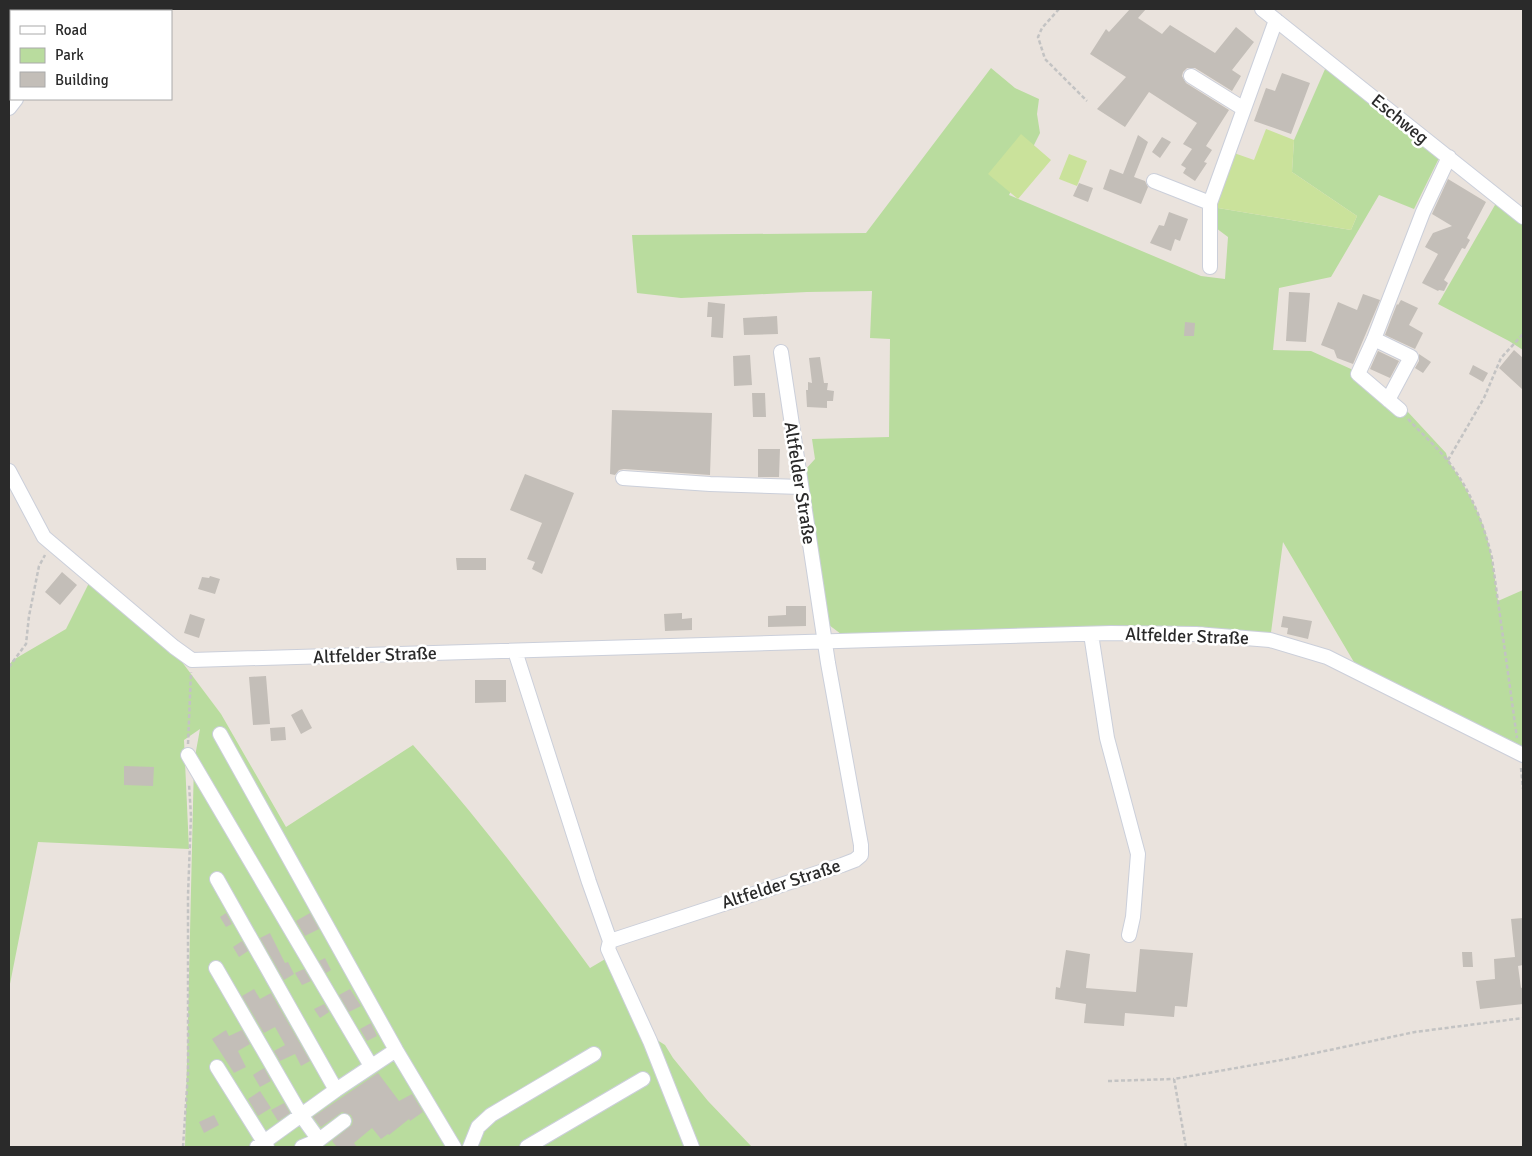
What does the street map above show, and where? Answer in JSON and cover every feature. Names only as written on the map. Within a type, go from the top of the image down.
[{"type":"street","name":"Eschweg","points":[[1262,9],[1523,217]]},
{"type":"street","points":[[1210,267],[1210,203],[1276,20]]},
{"type":"street","points":[[1191,76],[1244,109]]},
{"type":"street","points":[[1400,410],[1358,374],[1374,339],[1423,212],[1449,157]]},
{"type":"street","points":[[1154,181],[1210,203]]},
{"type":"street","points":[[1374,339],[1411,358],[1388,400]]},
{"type":"street","name":"Altfelder Straße","points":[[610,941],[842,865],[855,860],[860,855],[861,845],[839,730],[781,352]]},
{"type":"street","points":[[9,471],[44,537],[174,647],[192,660]]},
{"type":"street","points":[[623,478],[710,484],[801,487]]},
{"type":"street","points":[[1091,634],[1108,738],[1138,854],[1133,917],[1129,935]]},
{"type":"street","name":"Altfelder Straße","points":[[192,660],[1091,634],[1196,634],[1270,640],[1327,657],[1521,754]]},
{"type":"street","points":[[515,651],[610,941],[608,949],[650,1041],[692,1147]]},
{"type":"street","points":[[220,734],[396,1050],[454,1147]]},
{"type":"street","points":[[188,754],[371,1066]]},
{"type":"street","points":[[217,879],[336,1090]]},
{"type":"street","points":[[216,968],[301,1116],[319,1140]]},
{"type":"street","points":[[217,1067],[263,1146],[336,1090],[396,1050]]},
{"type":"street","points":[[470,1147],[478,1127],[491,1116],[594,1054]]},
{"type":"street","points":[[527,1147],[643,1078]]},
{"type":"street","points":[[302,1147],[319,1140],[344,1121]]},
{"type":"path","points":[[1059,9],[1042,28],[1038,38],[1045,59],[1086,101]]},
{"type":"path","points":[[1448,460],[1484,398],[1501,358],[1523,334]]},
{"type":"path","points":[[1400,410],[1448,460],[1478,514],[1492,558],[1521,754],[1523,789]]},
{"type":"path","points":[[9,667],[26,644],[29,616],[39,566],[51,543]]},
{"type":"path","points":[[188,754],[192,660]]},
{"type":"path","points":[[183,1147],[188,1073],[188,895],[191,816],[189,781]]},
{"type":"path","points":[[1108,1081],[1174,1079],[1287,1059],[1415,1032],[1523,1018]]},
{"type":"path","points":[[1174,1079],[1186,1147]]},
{"type":"green space","points":[[1329,60],[1441,154],[1414,209],[1379,195],[1331,277],[1279,288],[1273,350],[1311,351],[1351,369],[1407,411],[1446,453],[1472,500],[1483,525],[1492,557],[1498,601],[1523,590],[1523,756],[1361,674],[1283,542],[1270,640],[1091,634],[841,634],[829,625],[805,470],[815,459],[812,439],[889,437],[890,339],[870,338],[872,291],[681,298],[637,293],[632,235],[866,233],[991,68],[1015,88],[1039,99],[1037,114],[1040,133],[1009,195],[1201,276],[1225,279],[1228,237],[1212,225],[1218,208],[1351,230],[1357,216],[1292,172],[1294,140]]},
{"type":"green space","points":[[1266,129],[1294,140],[1292,172],[1357,216],[1351,230],[1212,207],[1234,153],[1254,160]]},
{"type":"green space","points":[[1021,134],[1051,160],[1018,199],[988,174]]},
{"type":"green space","points":[[1069,154],[1087,161],[1077,186],[1059,179]]},
{"type":"green space","points":[[1499,198],[1523,217],[1523,350],[1438,304]]},
{"type":"green space","points":[[92,577],[173,650],[221,714],[286,827],[413,745],[504,854],[590,968],[607,958],[654,1038],[665,1045],[673,1058],[708,1101],[752,1147],[185,1147],[194,762],[200,729],[184,740],[189,849],[38,842],[9,989],[9,665],[13,660],[66,629]]},
{"type":"building","points":[[1130,9],[1146,9],[1138,18],[1162,34],[1170,25],[1215,53],[1236,27],[1254,42],[1232,70],[1241,76],[1232,91],[1195,68],[1187,68],[1183,72],[1182,76],[1186,83],[1229,110],[1206,146],[1212,150],[1204,162],[1207,163],[1195,181],[1183,173],[1186,168],[1181,165],[1192,149],[1183,144],[1197,123],[1149,92],[1125,127],[1097,109],[1126,77],[1090,54],[1106,29],[1109,32]]},
{"type":"building","points":[[1282,73],[1310,83],[1291,134],[1254,121],[1266,88],[1275,91]]},
{"type":"building","points":[[1138,135],[1148,142],[1134,177],[1145,181],[1148,187],[1141,204],[1103,189],[1110,169],[1123,174]]},
{"type":"building","points":[[1162,137],[1171,142],[1160,158],[1152,152]]},
{"type":"building","points":[[1448,179],[1486,202],[1467,238],[1470,240],[1465,249],[1462,248],[1444,280],[1448,283],[1444,291],[1438,291],[1422,283],[1438,254],[1425,247],[1433,233],[1452,226],[1432,214]]},
{"type":"building","points":[[1079,183],[1093,188],[1088,202],[1073,196]]},
{"type":"building","points":[[1169,212],[1188,219],[1180,241],[1175,239],[1171,251],[1150,243],[1159,225],[1164,226]]},
{"type":"building","points":[[1289,292],[1310,293],[1306,342],[1286,341]]},
{"type":"building","points":[[1363,294],[1380,300],[1353,364],[1337,358],[1334,350],[1321,345],[1338,302],[1357,310]]},
{"type":"building","points":[[1401,300],[1418,308],[1409,325],[1423,333],[1415,349],[1385,335],[1397,304]]},
{"type":"building","points":[[708,302],[725,304],[723,338],[711,337],[712,317],[707,317]]},
{"type":"building","points":[[777,316],[778,334],[744,335],[743,318]]},
{"type":"building","points":[[1185,322],[1195,323],[1194,336],[1184,336]]},
{"type":"building","points":[[1514,350],[1523,358],[1523,390],[1499,368]]},
{"type":"building","points":[[1378,351],[1399,361],[1390,378],[1370,369]]},
{"type":"building","points":[[1419,354],[1431,362],[1423,373],[1415,368],[1419,361]]},
{"type":"building","points":[[750,355],[752,385],[734,386],[733,356]]},
{"type":"building","points":[[820,357],[824,383],[828,383],[827,390],[834,391],[833,401],[827,401],[827,408],[807,407],[806,390],[808,390],[808,382],[812,383],[809,358]]},
{"type":"building","points":[[1473,365],[1488,373],[1483,382],[1469,374]]},
{"type":"building","points":[[752,393],[765,393],[766,417],[753,417]]},
{"type":"building","points":[[612,410],[712,413],[710,475],[624,469],[619,470],[615,475],[610,474]]},
{"type":"building","points":[[758,449],[780,449],[779,477],[758,477]]},
{"type":"building","points":[[525,474],[574,493],[542,574],[532,569],[535,562],[527,559],[542,523],[510,510]]},
{"type":"building","points":[[456,558],[486,558],[486,570],[457,570]]},
{"type":"building","points":[[62,572],[77,585],[60,605],[45,592]]},
{"type":"building","points":[[210,576],[220,579],[215,594],[198,589],[202,577],[209,578]]},
{"type":"building","points":[[786,606],[806,606],[806,626],[768,627],[768,616],[786,615]]},
{"type":"building","points":[[682,613],[682,619],[692,618],[692,630],[665,631],[664,614]]},
{"type":"building","points":[[190,614],[205,619],[199,638],[184,633]]},
{"type":"building","points":[[1283,616],[1312,621],[1308,639],[1287,634],[1288,628],[1281,627]]},
{"type":"building","points":[[266,676],[270,724],[253,725],[249,677]]},
{"type":"building","points":[[475,680],[506,680],[506,702],[475,703]]},
{"type":"building","points":[[302,709],[312,728],[301,734],[291,715]]},
{"type":"building","points":[[285,727],[286,740],[271,741],[270,728]]},
{"type":"building","points":[[124,766],[154,767],[153,786],[124,785]]},
{"type":"building","points":[[226,913],[232,924],[226,927],[220,917]]},
{"type":"building","points":[[310,913],[319,929],[305,936],[296,921]]},
{"type":"building","points":[[1523,918],[1523,965],[1518,966],[1521,988],[1523,987],[1523,1004],[1480,1009],[1476,981],[1495,979],[1494,959],[1515,957],[1511,919]]},
{"type":"building","points":[[270,933],[285,963],[288,962],[294,974],[284,980],[260,938]]},
{"type":"building","points":[[242,941],[248,951],[239,957],[233,947]]},
{"type":"building","points":[[1140,949],[1193,953],[1187,1007],[1175,1006],[1174,1017],[1125,1013],[1124,1026],[1084,1023],[1086,1004],[1055,999],[1056,987],[1060,988],[1066,950],[1090,954],[1086,988],[1136,992]]},
{"type":"building","points":[[1462,952],[1472,952],[1473,967],[1463,967]]},
{"type":"building","points":[[325,958],[331,970],[326,973],[319,961]]},
{"type":"building","points":[[304,969],[311,981],[302,985],[295,973]]},
{"type":"building","points":[[254,989],[260,999],[271,993],[310,1061],[301,1066],[295,1054],[280,1061],[274,1051],[285,1045],[275,1027],[264,1033],[242,996]]},
{"type":"building","points":[[350,989],[361,1006],[349,1012],[339,995]]},
{"type":"building","points":[[324,1004],[329,1012],[320,1018],[314,1009]]},
{"type":"building","points":[[371,1023],[377,1036],[367,1041],[360,1029]]},
{"type":"building","points":[[226,1030],[229,1036],[242,1030],[250,1044],[238,1051],[246,1067],[234,1073],[212,1039]]},
{"type":"building","points":[[264,1068],[271,1081],[260,1087],[253,1075]]},
{"type":"building","points":[[378,1073],[399,1101],[412,1094],[423,1112],[410,1121],[409,1119],[381,1139],[372,1128],[354,1143],[357,1147],[337,1147],[332,1141],[352,1125],[351,1115],[342,1112],[321,1127],[313,1117]]},
{"type":"building","points":[[260,1091],[271,1108],[258,1116],[248,1099]]},
{"type":"building","points":[[284,1103],[290,1113],[278,1121],[271,1110]]},
{"type":"building","points":[[214,1115],[219,1125],[204,1133],[199,1122]]}]
